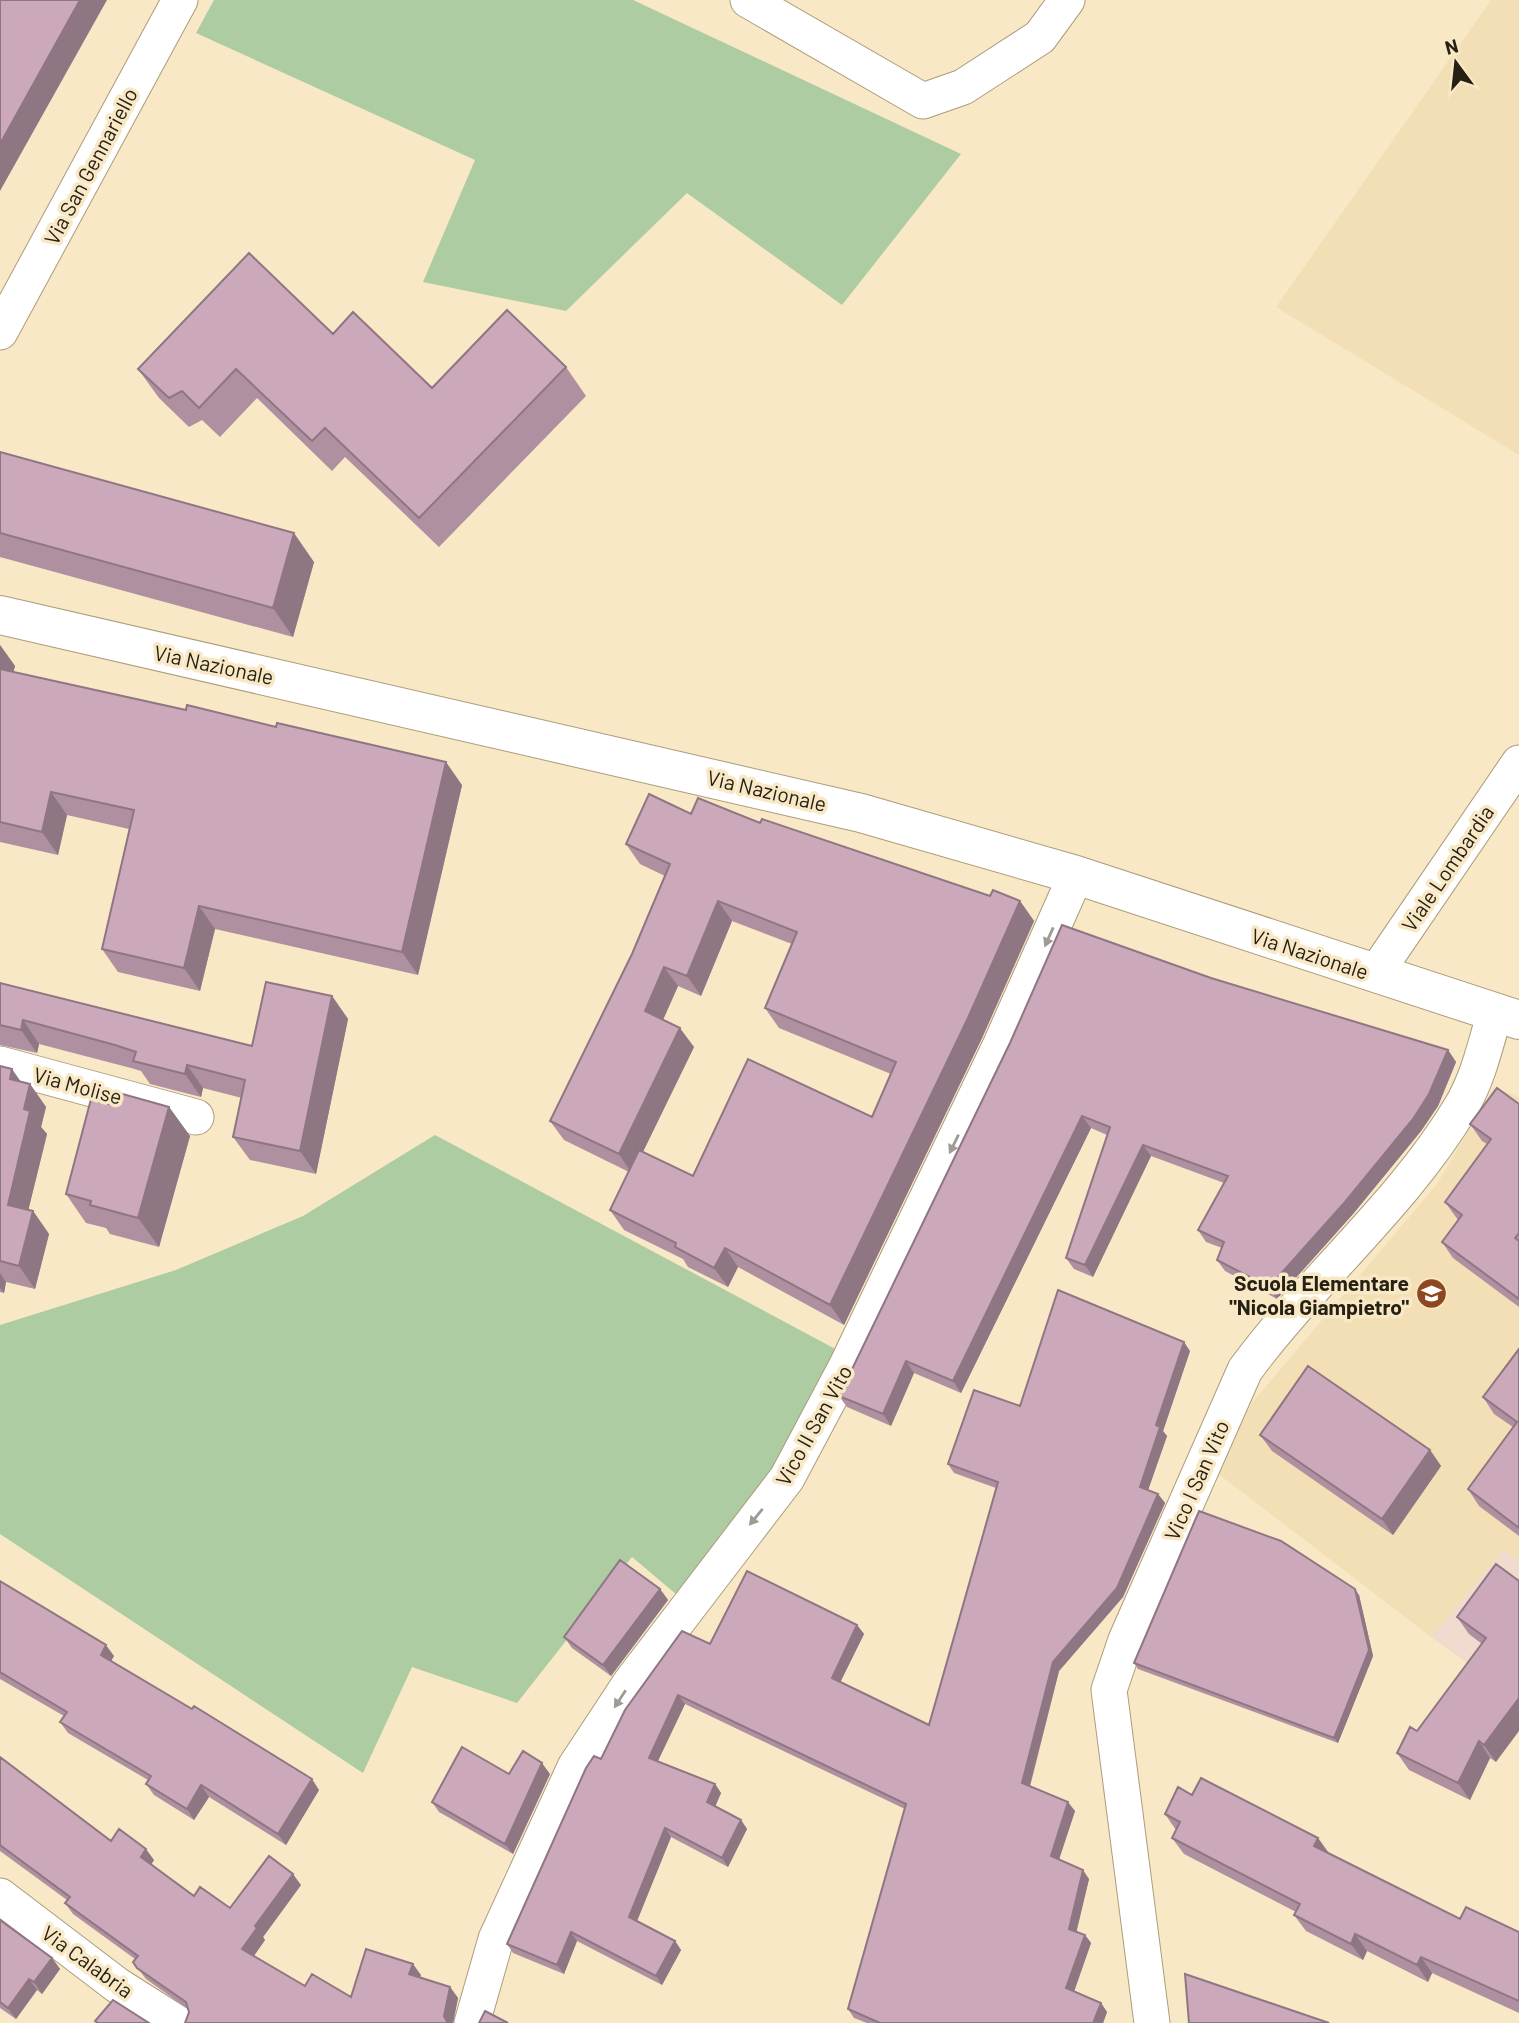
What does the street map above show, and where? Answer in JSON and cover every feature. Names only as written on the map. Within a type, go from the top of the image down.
[{"type":"main road","name":"Via Nazionale","points":[[0,615],[834,806],[1076,875],[1507,1016]]},
{"type":"street","name":"Via San Gennariello","points":[[0,332],[180,0]]},
{"type":"street","points":[[748,0],[923,101],[963,87],[1040,37],[1067,0]]},
{"type":"street","name":"Viale Lombardia","points":[[1375,974],[1519,763]]},
{"type":"street","name":"Vico II San Vito","points":[[472,2023],[496,1939],[575,1767],[631,1682],[787,1478],[846,1367],[995,1059],[1076,875]]},
{"type":"street","name":"Vico I San Vito","points":[[1153,2023],[1109,1689],[1125,1640],[1245,1370],[1273,1331],[1428,1157],[1463,1104],[1485,1049],[1507,1016]]},
{"type":"street","name":"Via Molise","points":[[0,1064],[196,1117]]},
{"type":"street","name":"Via Calabria","points":[[0,1896],[117,1985],[177,2023]]},
{"type":"shaded area","points":[[1491,0],[1519,0],[1519,455],[1276,307]]},
{"type":"shaded area","name":"Scuola Elementare \"Nicola Giampietro\"","points":[[1494,1087],[1519,1097],[1519,1561],[1503,1550],[1431,1637],[1216,1472],[1251,1404],[1437,1184]]},
{"type":"shaded area","points":[[1503,1550],[1519,1561],[1519,1700],[1431,1637]]},
{"type":"green space","points":[[214,0],[633,0],[961,154],[842,305],[687,193],[566,311],[423,282],[475,160],[196,33]]},
{"type":"green space","points":[[435,1135],[841,1352],[776,1475],[676,1594],[632,1557],[517,1703],[412,1667],[363,1773],[0,1534],[0,1325],[176,1270],[303,1216]]},
{"type":"building","points":[[0,0],[80,0],[0,144]]},
{"type":"building","points":[[249,253],[333,334],[353,312],[432,388],[507,310],[566,367],[419,518],[325,428],[312,441],[236,369],[199,408],[182,391],[169,398],[138,369]]},
{"type":"building","points":[[0,452],[294,533],[273,608],[0,533]]},
{"type":"building","points":[[0,669],[186,710],[187,705],[276,727],[277,723],[446,762],[402,952],[199,906],[184,968],[102,949],[134,810],[51,792],[42,832],[0,822]]},
{"type":"building","points":[[649,794],[691,814],[698,798],[760,823],[762,819],[990,896],[993,890],[1020,901],[968,1018],[830,1305],[725,1248],[714,1268],[675,1247],[676,1243],[610,1210],[639,1150],[693,1176],[748,1059],[872,1117],[896,1062],[765,1008],[797,932],[718,901],[687,976],[664,967],[645,1011],[680,1028],[619,1154],[550,1121],[632,954],[670,864],[626,844]]},
{"type":"building","points":[[1062,925],[1211,978],[1448,1050],[1429,1094],[1413,1119],[1345,1202],[1269,1287],[1217,1260],[1224,1242],[1198,1230],[1228,1176],[1143,1145],[1085,1265],[1066,1258],[1110,1127],[1082,1116],[953,1381],[906,1361],[883,1414],[839,1396],[1010,1043]]},
{"type":"building","points":[[266,982],[332,996],[300,1151],[233,1137],[245,1080],[187,1065],[185,1074],[133,1061],[136,1052],[23,1020],[21,1030],[0,1025],[0,983],[252,1046]]},
{"type":"building","points":[[0,1066],[12,1069],[10,1079],[30,1084],[24,1109],[30,1111],[8,1205],[33,1211],[19,1266],[0,1261]]},
{"type":"building","points":[[1497,1088],[1519,1104],[1519,1233],[1515,1238],[1519,1241],[1519,1299],[1442,1242],[1462,1215],[1445,1202],[1491,1139],[1470,1124]]},
{"type":"building","points":[[119,1093],[169,1107],[138,1218],[90,1205],[91,1201],[66,1194],[91,1099],[116,1106]]},
{"type":"building","points":[[1058,1290],[1184,1342],[1156,1425],[1160,1427],[1140,1487],[1158,1494],[1117,1588],[1053,1662],[1022,1783],[1068,1802],[1051,1856],[1083,1870],[1069,1929],[1085,1935],[1066,1988],[1101,2003],[1093,2023],[880,2023],[848,2009],[906,1804],[678,1695],[649,1758],[715,1784],[707,1802],[741,1820],[722,1858],[665,1828],[629,1917],[675,1941],[656,1976],[571,1932],[557,1965],[507,1944],[586,1768],[594,1756],[601,1759],[625,1710],[682,1631],[710,1644],[747,1571],[857,1625],[832,1678],[929,1725],[998,1482],[948,1464],[974,1390],[1020,1406]]},
{"type":"building","points":[[1519,1349],[1519,1528],[1468,1489],[1517,1422],[1483,1397]]},
{"type":"building","points":[[1308,1366],[1430,1450],[1382,1519],[1260,1435]]},
{"type":"building","points":[[1199,1511],[1281,1541],[1355,1589],[1369,1650],[1334,1738],[1134,1663]]},
{"type":"building","points":[[620,1560],[660,1589],[603,1665],[564,1637]]},
{"type":"building","points":[[1496,1564],[1519,1581],[1519,1698],[1484,1745],[1479,1741],[1458,1783],[1397,1753],[1410,1727],[1417,1731],[1486,1638],[1457,1617]]},
{"type":"building","points":[[0,1581],[106,1645],[101,1655],[192,1709],[194,1706],[312,1779],[278,1834],[201,1785],[187,1809],[146,1784],[151,1776],[60,1722],[67,1712],[0,1672]]},
{"type":"building","points":[[462,1747],[509,1774],[523,1751],[542,1763],[505,1844],[432,1802]]},
{"type":"building","points":[[0,1757],[111,1841],[119,1829],[146,1849],[141,1857],[194,1896],[200,1887],[230,1908],[269,1856],[293,1874],[255,1926],[257,1928],[242,1949],[305,1986],[312,1974],[351,1997],[366,1949],[413,1964],[409,1974],[450,1987],[444,2016],[448,2023],[185,2023],[189,2012],[186,2002],[137,1968],[133,1962],[138,1956],[65,1903],[70,1897],[0,1845]]},
{"type":"building","points":[[1201,1778],[1318,1838],[1314,1846],[1460,1919],[1466,1907],[1519,1932],[1519,2001],[1421,1957],[1417,1965],[1355,1934],[1351,1944],[1294,1915],[1300,1904],[1172,1838],[1180,1822],[1165,1814],[1178,1787],[1192,1795]]},
{"type":"building","points":[[0,1920],[52,1958],[34,1982],[29,1979],[8,2008],[0,2002]]},
{"type":"building","points":[[1185,1974],[1329,2023],[1189,2023]]},
{"type":"building","points":[[113,2000],[149,2023],[95,2021]]},
{"type":"building","points":[[485,2011],[508,2023],[479,2023]]},
{"type":"place","name":"Scuola Elementare \"Nicola Giampietro\"","points":[[1432,1294]]}]
